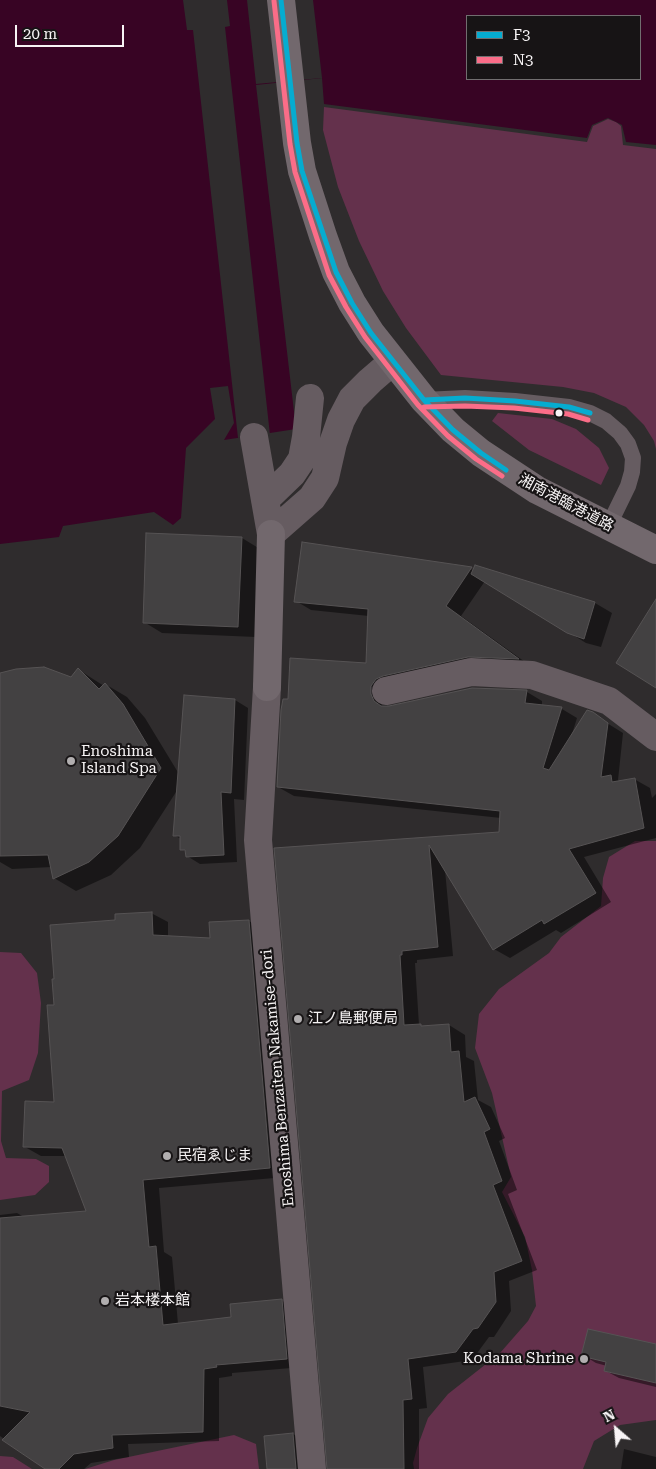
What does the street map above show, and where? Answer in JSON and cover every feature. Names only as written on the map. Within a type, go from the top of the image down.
[{"type":"street","name":"湘南港臨港道路","points":[[281,0],[302,171],[322,236],[336,272],[352,304],[392,362],[424,400],[474,447],[537,490],[656,550]]},
{"type":"street","points":[[272,534],[312,498],[325,478],[333,443],[341,420],[352,399],[392,362]]},
{"type":"street","points":[[265,500],[292,474],[302,458],[310,398]]},
{"type":"street","points":[[254,437],[272,534]]},
{"type":"street","name":"Enoshima Benzaiten Nakamise-dori","points":[[272,534],[267,688],[258,840],[312,1469]]},
{"type":"street","points":[[386,692],[471,672],[532,676],[609,701],[656,737]]},
{"type":"lane","points":[[424,400],[465,398],[569,407],[590,412],[606,421],[620,433],[628,444],[633,458],[628,486],[608,527]]},
{"type":"shaded area","points":[[0,0],[656,0],[656,145],[626,142],[622,125],[608,118],[592,125],[587,138],[324,104],[322,78],[256,85],[296,429],[224,440],[234,423],[228,386],[210,388],[215,419],[186,448],[181,518],[173,525],[154,512],[63,526],[59,537],[0,544]]},
{"type":"shaded area","points":[[324,107],[587,142],[593,126],[608,119],[621,126],[623,145],[656,149],[656,449],[654,441],[644,425],[626,407],[594,393],[563,387],[441,375],[406,328],[383,291],[359,241],[338,187],[323,130]]},
{"type":"shaded area","points":[[498,413],[552,419],[576,429],[599,448],[609,468],[601,485],[529,450],[492,421]]},
{"type":"shaded area","points":[[635,841],[656,841],[656,1420],[620,1425],[594,1441],[583,1469],[414,1469],[413,1463],[417,1448],[428,1418],[448,1394],[500,1353],[528,1321],[536,1306],[532,1270],[525,1237],[502,1192],[511,1177],[492,1093],[475,1048],[479,1014],[499,989],[549,953],[561,937],[601,906],[603,878],[609,857]]},
{"type":"shaded area","points":[[0,952],[21,953],[37,973],[41,1003],[38,1053],[29,1080],[2,1091],[1,1141],[6,1158],[36,1159],[49,1166],[49,1182],[35,1195],[0,1200]]},
{"type":"shaded area","points":[[234,1435],[256,1444],[259,1469],[85,1469],[114,1460]]},
{"type":"shaded area","points":[[0,1456],[13,1457],[32,1469],[0,1469]]},
{"type":"pier","points":[[183,0],[227,0],[230,26],[225,27],[270,435],[238,438],[193,30],[187,30]]},
{"type":"pier","points":[[247,0],[313,0],[322,78],[256,84]]},
{"type":"building","points":[[146,533],[242,537],[238,627],[143,623]]},
{"type":"building","points":[[302,542],[472,567],[446,606],[519,659],[468,657],[383,676],[376,679],[371,686],[371,694],[374,701],[381,706],[389,706],[472,688],[527,690],[525,703],[562,707],[543,768],[549,770],[587,710],[593,712],[608,723],[601,777],[611,775],[612,782],[635,778],[644,828],[569,849],[596,893],[544,924],[542,920],[493,950],[429,845],[438,947],[402,951],[402,955],[400,955],[404,1025],[449,1024],[451,1052],[459,1051],[464,1102],[475,1097],[490,1129],[484,1132],[502,1181],[493,1185],[522,1261],[494,1272],[496,1302],[478,1328],[473,1329],[456,1352],[408,1359],[412,1399],[403,1400],[404,1469],[327,1469],[274,848],[499,832],[500,811],[277,787],[281,710],[283,699],[288,699],[290,658],[366,663],[368,609],[294,602]]},
{"type":"building","points":[[475,565],[595,602],[584,639],[567,633],[471,574]]},
{"type":"building","points":[[656,599],[656,688],[616,663]]},
{"type":"building","name":"Enoshima Island Spa","points":[[44,667],[71,677],[78,668],[99,689],[105,683],[123,704],[161,768],[118,836],[89,862],[53,879],[48,855],[0,856],[0,673],[16,669]]},
{"type":"building","points":[[184,695],[235,699],[231,793],[221,792],[224,855],[186,857],[185,850],[180,850],[180,836],[173,836]]},
{"type":"building","points":[[152,912],[153,935],[210,938],[209,922],[249,920],[270,1168],[143,1180],[149,1247],[156,1246],[163,1325],[231,1317],[230,1304],[282,1299],[287,1359],[216,1365],[217,1367],[204,1369],[203,1432],[112,1435],[113,1448],[74,1454],[59,1469],[45,1469],[2,1440],[30,1412],[0,1406],[0,1218],[86,1211],[62,1148],[23,1147],[25,1101],[54,1102],[47,1005],[54,1005],[50,925],[115,920],[115,914]]},
{"type":"building","points":[[588,1329],[656,1344],[656,1383],[604,1371],[606,1362],[581,1356]]},
{"type":"building","points":[[293,1433],[296,1469],[267,1469],[264,1436]]},
{"type":"transit line","name":"F3","points":[[281,0],[297,143],[302,171],[336,272],[352,303],[371,333],[424,400],[453,430],[506,470]]},
{"type":"transit line","name":"N3","points":[[274,1],[290,144],[295,172],[329,275],[365,337],[418,405],[448,436],[476,459],[502,476]]},
{"type":"transit line","name":"F3","points":[[424,400],[465,398],[515,401],[569,407],[590,413]]},
{"type":"transit line","name":"N3","points":[[424,407],[514,408],[568,414],[588,420]]},
{"type":"place","name":"Enoshima Island Spa","points":[[71,761]]},
{"type":"place","name":"江ノ島郵便局","points":[[298,1019]]},
{"type":"place","name":"民宿ゑじま","points":[[167,1156]]},
{"type":"place","name":"岩本楼本館","points":[[105,1301]]},
{"type":"place","name":"Kodama Shrine","points":[[584,1359]]}]
